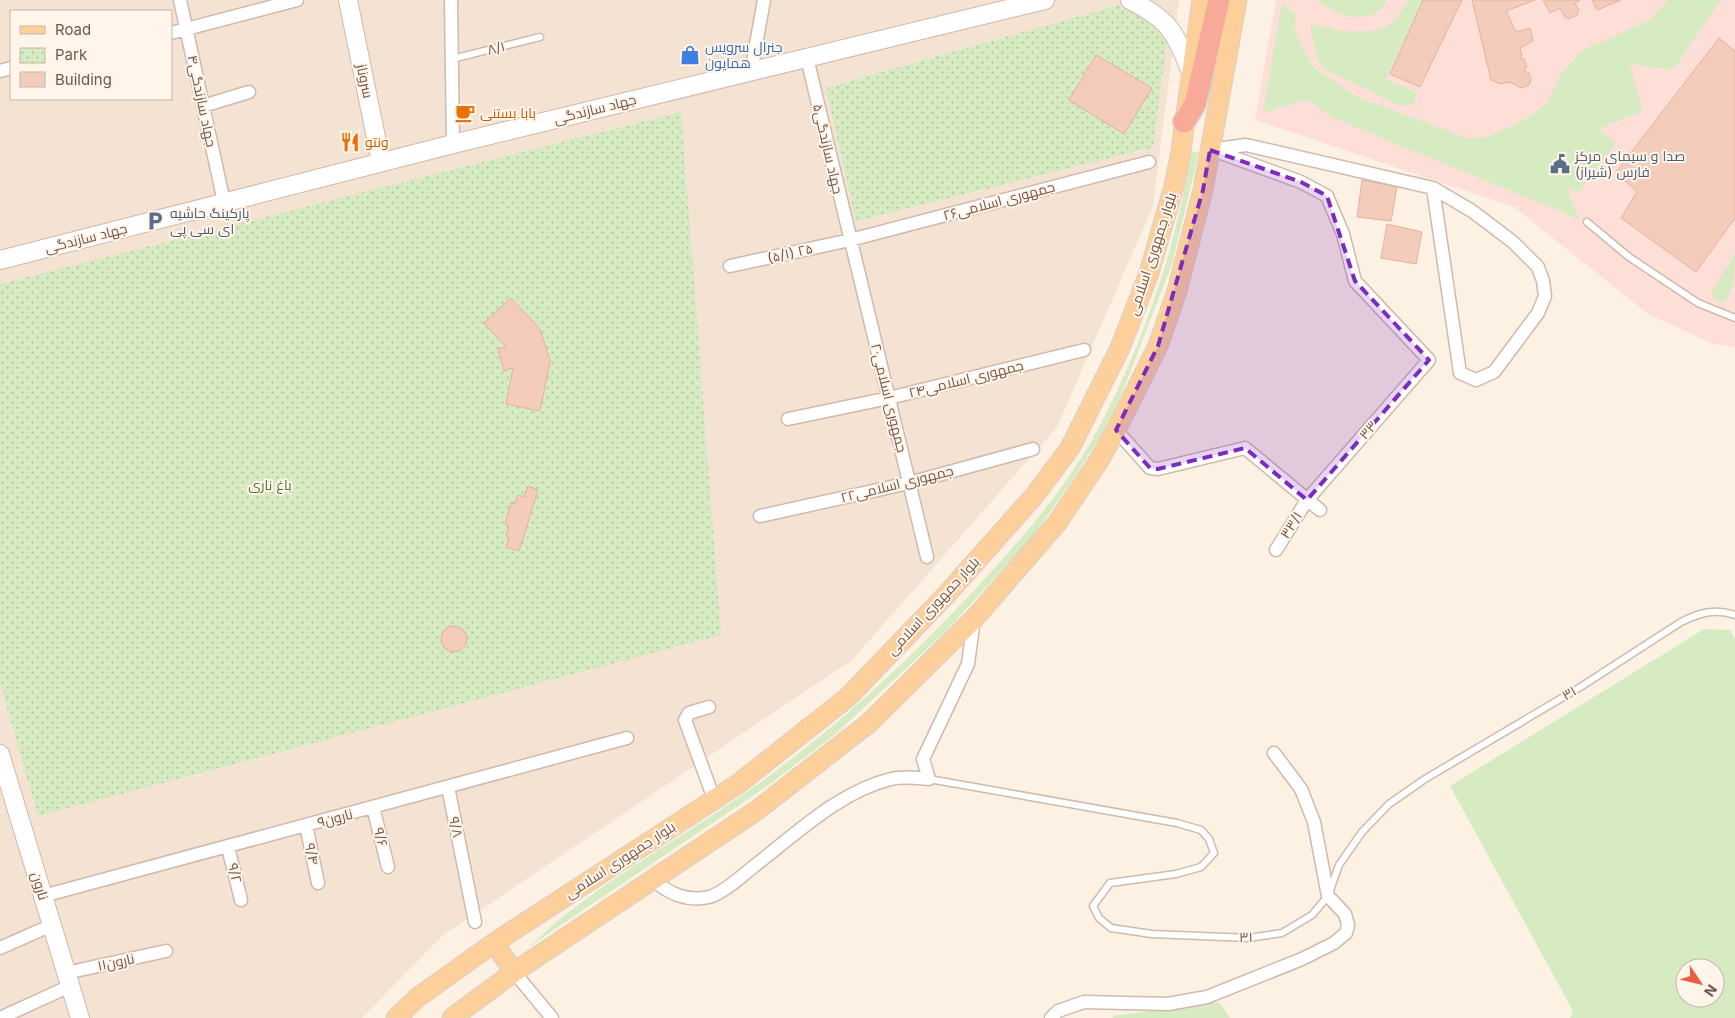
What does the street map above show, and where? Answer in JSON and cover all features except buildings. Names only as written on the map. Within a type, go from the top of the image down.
[{"type":"highway","points":[[1184,122],[1195,104],[1218,0]]},
{"type":"main road","name":"سروناز","points":[[348,0],[382,162]]},
{"type":"main road","name":"جهاد سازندگی","points":[[0,260],[453,144],[751,72],[1016,4],[1045,0]]},
{"type":"main road","points":[[1130,0],[1154,13],[1172,29],[1190,70]]},
{"type":"main road","name":"بلوار جمهوری اسلامی","points":[[396,1018],[417,998],[494,943],[738,784],[848,697],[946,594],[1034,496],[1070,448],[1120,348],[1149,273],[1174,186],[1202,0]]},
{"type":"main road","points":[[452,1018],[514,972],[756,811],[869,723],[974,619],[1057,523],[1100,459],[1116,430],[1158,346],[1177,291],[1203,190],[1237,0]]},
{"type":"main road","name":"نارون","points":[[0,754],[80,1018]]},
{"type":"main road","points":[[494,943],[514,972]]},
{"type":"street","name":"جهاد سازندگی۴","points":[[180,0],[224,202]]},
{"type":"street","points":[[172,33],[297,0]]},
{"type":"street","points":[[451,0],[453,144]]},
{"type":"street","points":[[751,72],[764,0]]},
{"type":"street","name":"جهاد سازندگی۵","points":[[807,58],[850,240]]},
{"type":"street","points":[[203,106],[249,92]]},
{"type":"street","points":[[1210,150],[1246,144],[1433,188],[1472,211],[1513,242],[1538,267],[1543,281],[1545,296],[1538,313],[1494,372],[1476,380],[1460,373],[1433,188]]},
{"type":"street","name":"۳۳","points":[[1210,150],[1300,182],[1327,196],[1342,234],[1355,281],[1430,360],[1307,500]]},
{"type":"street","name":"جمهوری اسلامی۲۶","points":[[850,240],[1149,162]]},
{"type":"street","name":"(۵/۱) ۲۵","points":[[730,266],[850,240]]},
{"type":"street","name":"جمهوری اسلامی۲۰","points":[[850,240],[928,557]]},
{"type":"street","name":"جمهوری اسلامی۲۴","points":[[788,420],[889,398],[1084,350]]},
{"type":"street","points":[[1116,430],[1150,468],[1158,469],[1245,448],[1320,510]]},
{"type":"street","name":"جمهوری اسلامی۲۲","points":[[760,516],[909,483],[1033,450]]},
{"type":"street","name":"۳۳/۱","points":[[1276,550],[1307,500]]},
{"type":"street","points":[[653,880],[664,889],[687,900],[711,897],[737,880],[840,801],[870,785],[893,778],[929,778],[923,759],[968,664],[974,619]]},
{"type":"street","points":[[709,707],[689,713],[686,720],[714,799]]},
{"type":"street","name":"نارون۹","points":[[43,896],[627,738]]},
{"type":"street","points":[[1051,1018],[1058,1011],[1084,1002],[1168,1004],[1207,997],[1302,958],[1334,943],[1346,933],[1348,925],[1345,914],[1328,896],[1314,822],[1301,790],[1274,753]]},
{"type":"street","name":"۹/۸","points":[[448,787],[475,922]]},
{"type":"street","name":"۹/۶","points":[[374,807],[388,866]]},
{"type":"street","name":"۹/۴","points":[[306,826],[318,883]]},
{"type":"street","name":"۹/۲","points":[[228,847],[241,900]]},
{"type":"street","points":[[0,948],[52,925]]},
{"type":"street","name":"نارون۱۱","points":[[0,1018],[68,979],[166,951]]},
{"type":"street","points":[[514,972],[552,1018]]},
{"type":"lane","name":"۸/۱","points":[[452,59],[540,37]]},
{"type":"lane","points":[[1587,222],[1629,257],[1698,303],[1735,318]]},
{"type":"lane","name":"۳۱","points":[[929,778],[1152,817],[1201,830],[1209,839],[1214,853],[1202,867],[1168,875],[1110,883],[1093,906],[1099,918],[1111,928],[1152,934],[1249,938],[1282,933],[1312,915],[1328,896],[1339,865],[1362,832],[1390,804],[1425,779],[1582,686],[1681,622],[1698,614],[1716,611],[1735,615]]},
{"type":"highlighted area","points":[[1210,150],[1301,182],[1327,196],[1355,281],[1429,360],[1307,500],[1245,448],[1158,469],[1150,468],[1116,430],[1158,346],[1203,190]]},
{"type":"shaded area","points":[[0,0],[1179,0],[1153,206],[1057,427],[852,660],[443,935],[362,1018],[0,1018]]},
{"type":"shaded area","name":"صدا و سیمای مرکز فارس (شیراز)","points":[[1276,0],[1735,0],[1735,347],[1711,343],[1648,314],[1514,207],[1255,120]]},
{"type":"green space","points":[[1317,0],[1387,0],[1381,9],[1373,14],[1364,17],[1354,17],[1334,11]]},
{"type":"green space","points":[[1408,0],[1423,0],[1386,79],[1417,93],[1413,104],[1401,106],[1326,70],[1318,61],[1310,24],[1353,31],[1375,30],[1393,22]]},
{"type":"green space","points":[[1668,0],[1721,0],[1673,70],[1630,64],[1643,111],[1598,129],[1616,143],[1579,192],[1566,187],[1579,219],[1331,117],[1307,99],[1263,113],[1282,3],[1296,14],[1295,33],[1313,67],[1358,97],[1469,139],[1488,137],[1524,120],[1546,104],[1562,72],[1582,51],[1650,20]]},
{"type":"green space","points":[[1119,5],[1168,33],[1153,147],[856,221],[826,88]]},
{"type":"green space","name":"باغ ناری","points":[[681,112],[721,635],[38,816],[0,682],[0,284]]},
{"type":"green space","points":[[1191,151],[1199,153],[1172,264],[1122,393],[1103,433],[1033,536],[947,630],[838,732],[766,787],[527,948],[564,916],[600,889],[765,779],[825,732],[911,655],[965,600],[1020,539],[1061,487],[1086,450],[1114,398],[1129,364],[1143,330],[1167,259],[1185,187]]},
{"type":"green space","points":[[1735,253],[1732,286],[1724,303],[1713,299],[1712,292]]},
{"type":"green space","points":[[1704,629],[1730,630],[1735,639],[1735,1018],[1570,1018],[1573,1011],[1450,786]]},
{"type":"green space","points":[[1219,1002],[1230,1018],[1113,1018],[1112,1016]]},
{"type":"place","name":"جنرال سرویس همایون","points":[[690,55]]},
{"type":"place","name":"بابا بستنی","points":[[465,113]]},
{"type":"place","name":"ونتو","points":[[350,142]]},
{"type":"place","name":"صدا و سیمای مرکز فارس (شیراز)","points":[[1560,164]]},
{"type":"place","name":"پارکینگ حاشیه ای سی پی","points":[[155,221]]}]
